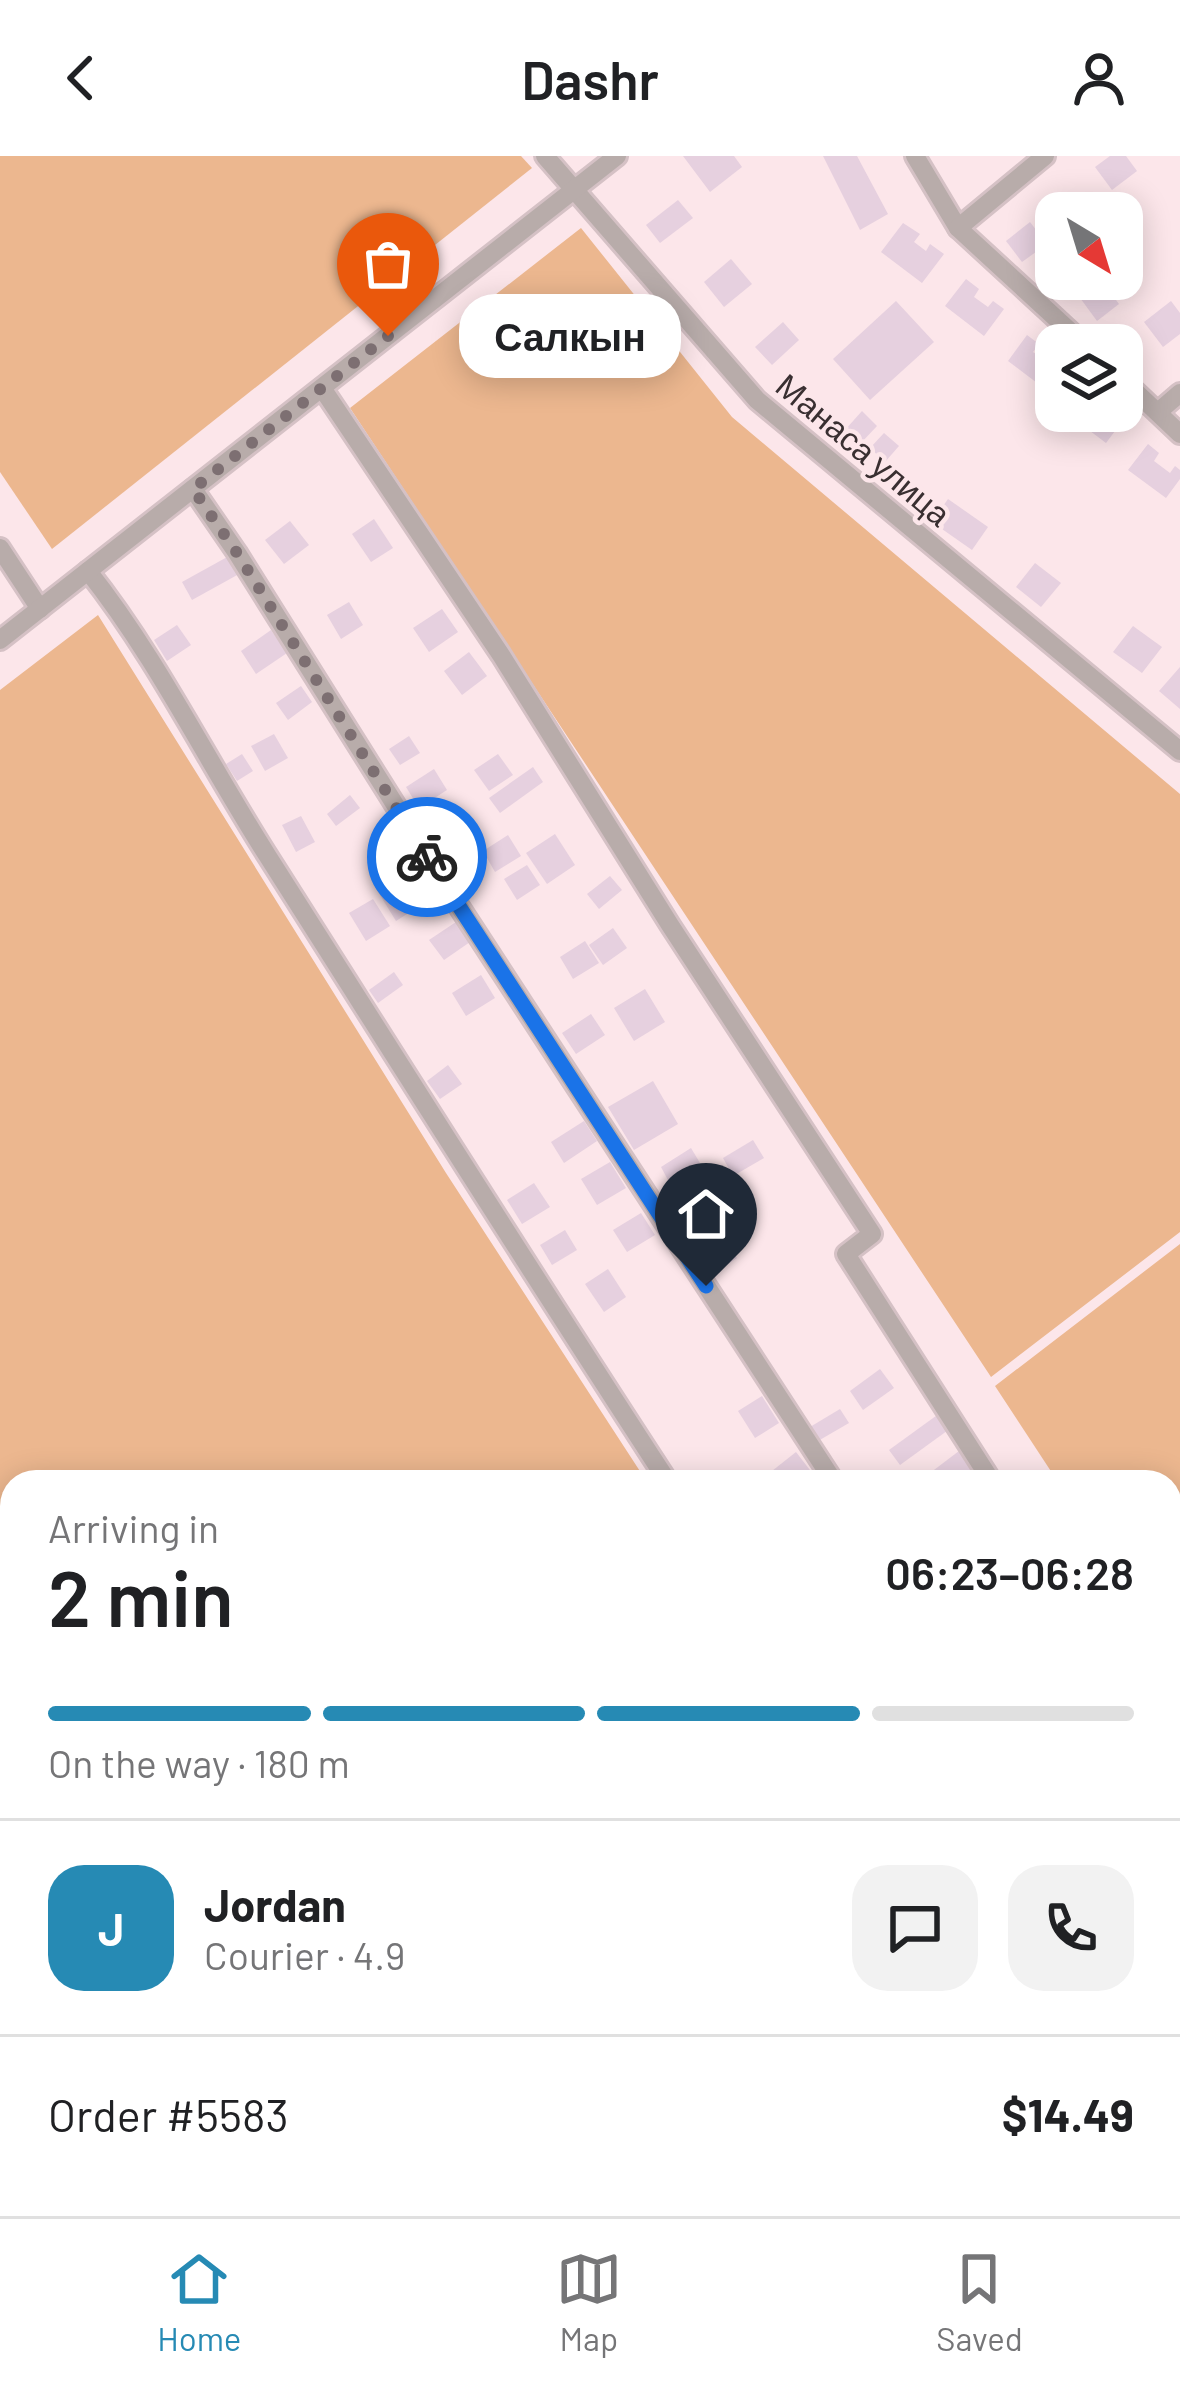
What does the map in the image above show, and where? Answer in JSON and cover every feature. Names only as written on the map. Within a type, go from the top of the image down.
[{"type":"street","name":"Манаса улица","points":[[545,156],[757,400],[1180,751]]},
{"type":"street","points":[[0,640],[617,156]]},
{"type":"street","points":[[916,156],[958,228],[1062,324]]},
{"type":"street","points":[[958,228],[1045,156]]},
{"type":"street","points":[[322,388],[501,656],[872,1234],[846,1254],[984,1470]]},
{"type":"street","points":[[1158,412],[1180,393]]},
{"type":"street","points":[[1143,398],[1180,434]]},
{"type":"street","points":[[193,489],[826,1470]]},
{"type":"street","points":[[0,548],[40,609]]},
{"type":"street","points":[[88,571],[118,608],[265,851],[660,1470]]},
{"type":"shaded area","points":[[0,156],[521,156],[532,168],[52,549],[0,472]]},
{"type":"shaded area","points":[[581,228],[732,417],[1180,794],[1180,1232],[991,1377],[350,408]]},
{"type":"shaded area","points":[[98,615],[446,1173],[639,1470],[0,1470],[0,690]]},
{"type":"shaded area","points":[[1180,1244],[1180,1470],[1050,1470],[995,1386]]},
{"type":"building","points":[[683,156],[734,156],[742,167],[710,192]]},
{"type":"building","points":[[823,156],[857,156],[888,214],[860,230]]},
{"type":"building","points":[[1110,156],[1126,156],[1137,171],[1112,190],[1095,167]]},
{"type":"building","points":[[678,200],[693,218],[660,243],[646,225]]},
{"type":"building","points":[[1030,222],[1035,228],[1035,253],[1022,262],[1006,241]]},
{"type":"building","points":[[903,223],[920,234],[914,242],[926,251],[930,244],[944,254],[922,283],[881,252]]},
{"type":"building","points":[[731,259],[752,284],[724,307],[704,282]]},
{"type":"building","points":[[966,279],[979,289],[974,297],[988,307],[993,301],[1004,309],[984,336],[945,306]]},
{"type":"building","points":[[1082,300],[1116,300],[1119,304],[1097,321]]},
{"type":"building","points":[[896,301],[934,342],[870,400],[833,359]]},
{"type":"building","points":[[1171,301],[1180,313],[1180,334],[1163,347],[1144,322]]},
{"type":"building","points":[[783,322],[799,340],[772,365],[755,347]]},
{"type":"building","points":[[1027,335],[1035,341],[1035,381],[1008,361]]},
{"type":"building","points":[[862,411],[877,426],[860,444],[845,430]]},
{"type":"building","points":[[1091,432],[1114,432],[1106,443]]},
{"type":"building","points":[[884,433],[899,446],[885,462],[870,448]]},
{"type":"building","points":[[1148,444],[1159,453],[1154,461],[1170,473],[1175,466],[1180,470],[1180,479],[1166,498],[1128,470]]},
{"type":"building","points":[[948,499],[988,527],[972,550],[932,522]]},
{"type":"building","points":[[374,519],[393,548],[371,562],[352,534]]},
{"type":"building","points":[[290,521],[309,545],[284,564],[265,540]]},
{"type":"building","points":[[229,556],[239,574],[192,600],[182,582]]},
{"type":"building","points":[[1035,563],[1061,583],[1041,607],[1016,587]]},
{"type":"building","points":[[349,602],[363,625],[341,639],[327,615]]},
{"type":"building","points":[[442,609],[458,632],[429,652],[413,628]]},
{"type":"building","points":[[177,625],[191,645],[167,661],[154,640]]},
{"type":"building","points":[[1133,626],[1162,647],[1142,673],[1113,652]]},
{"type":"building","points":[[271,630],[287,653],[256,674],[241,651]]},
{"type":"building","points":[[469,652],[487,676],[462,695],[444,671]]},
{"type":"building","points":[[1180,667],[1180,709],[1159,691]]},
{"type":"building","points":[[301,686],[312,702],[288,720],[276,703]]},
{"type":"building","points":[[274,734],[288,758],[265,771],[251,746]]},
{"type":"building","points":[[409,736],[420,753],[400,765],[389,749]]},
{"type":"building","points":[[242,754],[253,771],[237,781],[226,764]]},
{"type":"building","points":[[498,754],[513,775],[489,791],[474,770]]},
{"type":"building","points":[[533,767],[543,782],[500,813],[489,798]]},
{"type":"building","points":[[434,769],[447,790],[419,808],[406,787]]},
{"type":"building","points":[[350,795],[360,808],[336,826],[327,814]]},
{"type":"building","points":[[301,816],[315,842],[296,852],[282,825]]},
{"type":"building","points":[[555,834],[575,865],[547,884],[526,853]]},
{"type":"building","points":[[508,835],[521,856],[495,872],[483,851]]},
{"type":"building","points":[[397,838],[406,851],[381,870],[371,857]]},
{"type":"building","points":[[527,865],[540,885],[517,900],[504,879]]},
{"type":"building","points":[[610,876],[622,890],[599,909],[587,894]]},
{"type":"building","points":[[389,879],[409,892],[418,907],[396,921],[375,887]]},
{"type":"building","points":[[373,899],[390,926],[366,941],[349,913]]},
{"type":"building","points":[[456,922],[470,942],[444,960],[429,940]]},
{"type":"building","points":[[613,928],[627,948],[603,965],[589,945]]},
{"type":"building","points":[[585,941],[599,963],[573,979],[560,957]]},
{"type":"building","points":[[394,972],[403,985],[378,1003],[369,990]]},
{"type":"building","points":[[481,975],[495,998],[466,1016],[452,993]]},
{"type":"building","points":[[645,989],[665,1022],[634,1041],[614,1008]]},
{"type":"building","points":[[591,1014],[605,1035],[576,1054],[562,1033]]},
{"type":"building","points":[[448,1065],[462,1084],[440,1099],[427,1081]]},
{"type":"building","points":[[653,1081],[678,1124],[634,1150],[608,1107]]},
{"type":"building","points":[[584,1121],[597,1141],[564,1163],[551,1142]]},
{"type":"building","points":[[753,1140],[764,1158],[733,1176],[723,1158]]},
{"type":"building","points":[[691,1148],[700,1163],[669,1182],[661,1167]]},
{"type":"building","points":[[610,1162],[626,1188],[597,1205],[581,1179]]},
{"type":"building","points":[[534,1183],[550,1207],[522,1224],[507,1200]]},
{"type":"building","points":[[641,1213],[655,1235],[627,1252],[613,1230]]},
{"type":"building","points":[[565,1230],[577,1250],[552,1265],[540,1245]]},
{"type":"building","points":[[720,1233],[737,1258],[715,1273],[698,1249]]},
{"type":"building","points":[[608,1269],[626,1297],[604,1312],[585,1284]]},
{"type":"building","points":[[880,1369],[894,1388],[863,1410],[850,1391]]},
{"type":"building","points":[[762,1396],[779,1423],[755,1438],[738,1411]]},
{"type":"building","points":[[840,1409],[849,1423],[818,1441],[810,1427]]},
{"type":"building","points":[[940,1413],[951,1428],[900,1465],[889,1450]]},
{"type":"building","points":[[959,1451],[973,1470],[934,1470]]},
{"type":"building","points":[[796,1452],[810,1470],[773,1470]]},
{"type":"way so far","points":[[388,336],[193,489],[427,857]]},
{"type":"place","name":"Салкын","points":[[388,336]]},
{"type":"route","points":[[427,857],[706,1286]]}]
